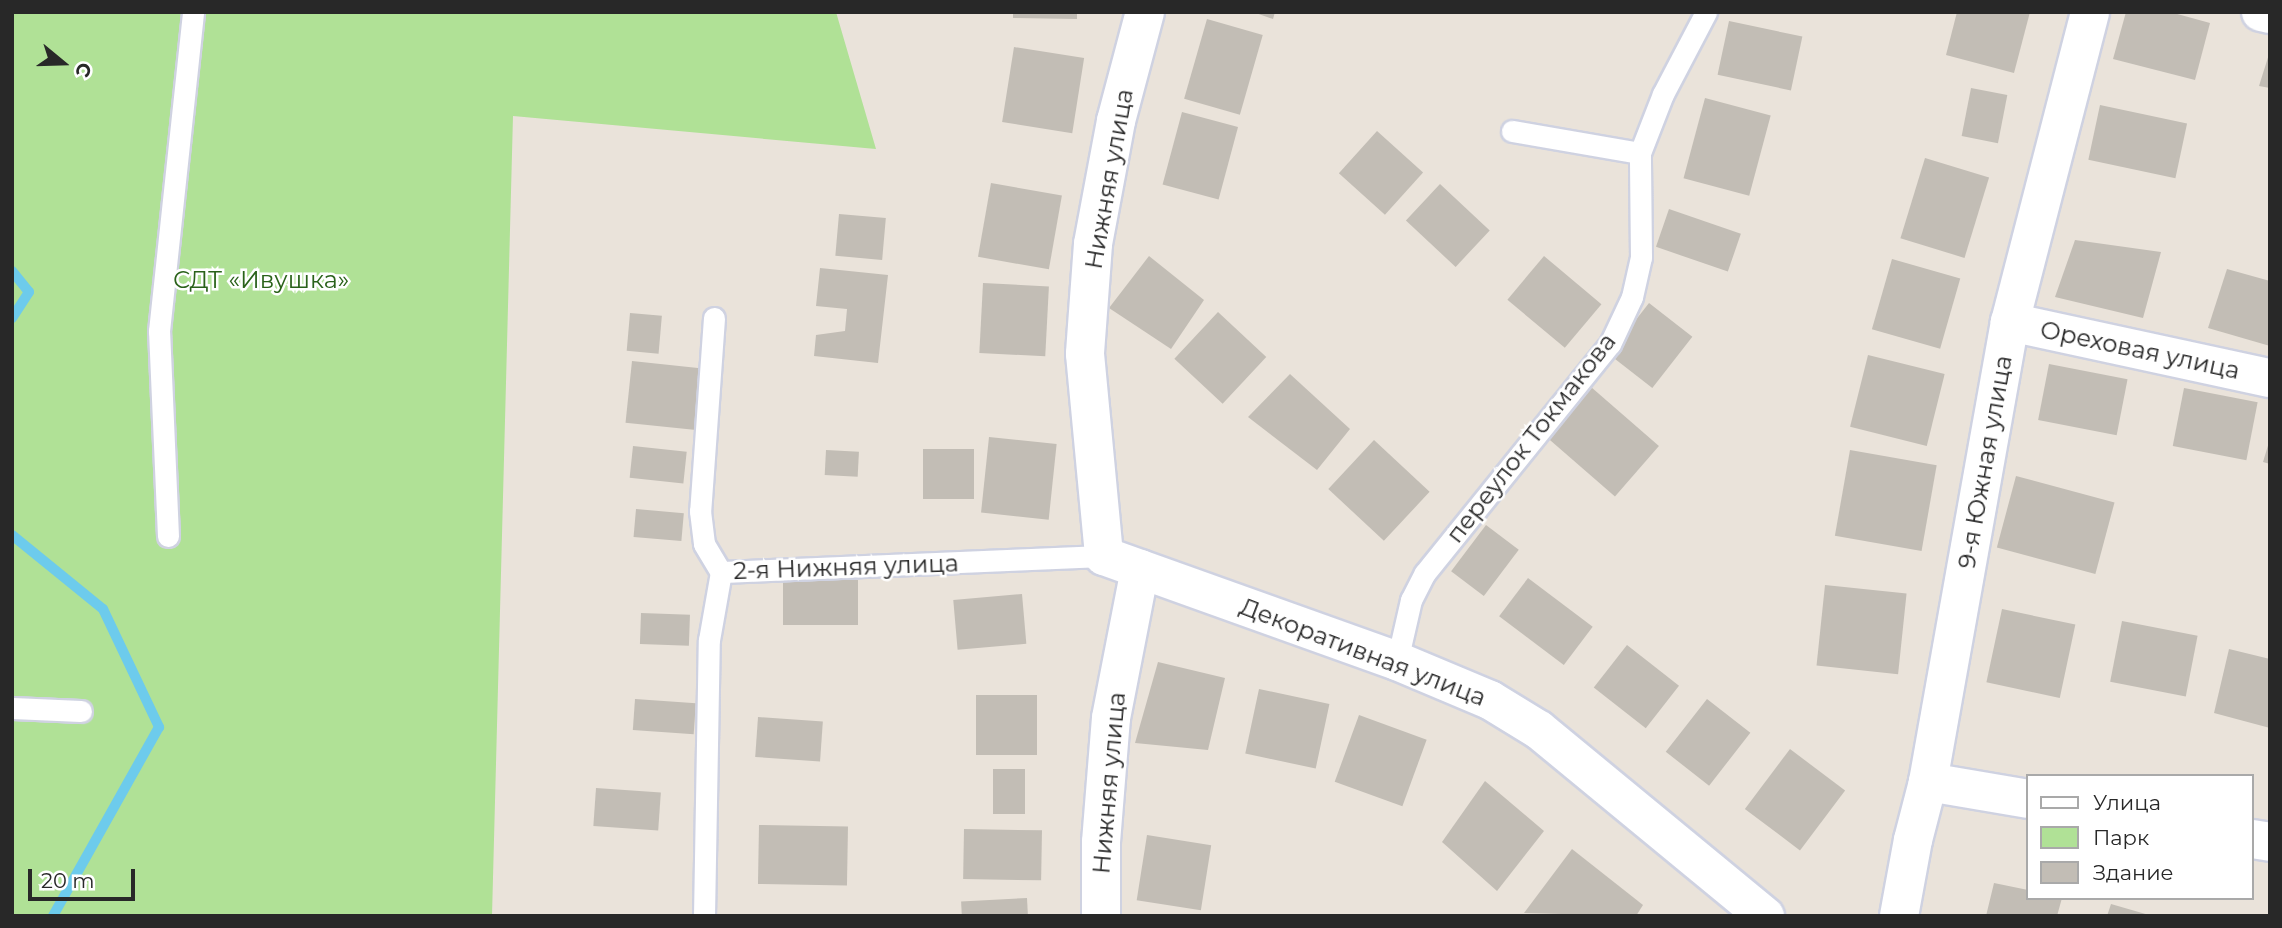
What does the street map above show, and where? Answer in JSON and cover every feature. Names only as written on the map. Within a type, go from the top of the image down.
[{"type":"street","name":"Нижняя улица","points":[[1104,556],[1085,354],[1093,244],[1116,121],[1145,12]]},
{"type":"street","name":"9-я Южная улица","points":[[1899,916],[1913,840],[1928,782],[2010,322],[2090,12]]},
{"type":"street","points":[[2261,12],[2270,14]]},
{"type":"street","name":"Ореховая улица","points":[[2010,322],[2270,378]]},
{"type":"street","name":"Декоративная улица","points":[[1104,556],[1398,660],[1490,700],[1539,730],[1765,916]]},
{"type":"street","name":"Нижняя улица","points":[[1101,916],[1101,842],[1111,718],[1140,569]]},
{"type":"street","points":[[1928,782],[2026,799]]},
{"type":"lane","points":[[168,536],[159,331],[193,12]]},
{"type":"lane","name":"переулок Токмакова","points":[[1398,660],[1411,600],[1424,573],[1610,344],[1616,332],[1632,297],[1641,257],[1640,153],[1662,94],[1706,12]]},
{"type":"lane","points":[[1512,131],[1640,153]]},
{"type":"lane","points":[[714,318],[700,511],[704,544],[721,572]]},
{"type":"lane","name":"2-я Нижняя улица","points":[[704,916],[709,640],[721,572],[1104,556]]},
{"type":"lane","points":[[12,708],[81,711]]},
{"type":"green space","name":"СДТ «Ивушка»","points":[[12,12],[836,12],[876,149],[513,116],[492,916],[12,916]]},
{"type":"building","points":[[1013,12],[1077,12],[1077,19],[1013,18]]},
{"type":"building","points":[[1253,12],[1275,12],[1273,19]]},
{"type":"building","points":[[1957,12],[2030,12],[2014,73],[1946,55]]},
{"type":"building","points":[[2126,12],[2170,12],[2210,23],[2195,80],[2113,59]]},
{"type":"building","points":[[1207,19],[1263,35],[1240,115],[1184,99]]},
{"type":"building","points":[[1729,21],[1802,37],[1791,90],[1718,75]]},
{"type":"building","points":[[1014,47],[1084,58],[1072,133],[1002,122]]},
{"type":"building","points":[[2270,51],[2270,88],[2259,86]]},
{"type":"building","points":[[1971,88],[2007,95],[1998,143],[1962,136]]},
{"type":"building","points":[[1705,98],[1771,116],[1749,196],[1684,178]]},
{"type":"building","points":[[2100,105],[2187,124],[2175,178],[2088,160]]},
{"type":"building","points":[[1182,112],[1238,127],[1219,199],[1163,184]]},
{"type":"building","points":[[1377,131],[1423,172],[1385,215],[1339,173]]},
{"type":"building","points":[[1925,158],[1989,178],[1965,258],[1900,238]]},
{"type":"building","points":[[991,183],[1062,196],[1049,269],[978,257]]},
{"type":"building","points":[[1440,184],[1490,230],[1456,267],[1406,221]]},
{"type":"building","points":[[1669,209],[1741,234],[1728,272],[1656,247]]},
{"type":"building","points":[[839,214],[886,218],[882,260],[835,256]]},
{"type":"building","points":[[2075,240],[2161,252],[2143,318],[2055,297]]},
{"type":"building","points":[[1149,256],[1204,300],[1171,349],[1109,308]]},
{"type":"building","points":[[1544,256],[1601,304],[1565,348],[1507,300]]},
{"type":"building","points":[[1892,259],[1960,279],[1940,349],[1872,329]]},
{"type":"building","points":[[820,268],[888,275],[878,363],[814,356],[816,335],[845,331],[847,309],[816,306]]},
{"type":"building","points":[[2227,269],[2270,281],[2270,346],[2208,328]]},
{"type":"building","points":[[983,283],[1049,286],[1045,356],[979,353]]},
{"type":"building","points":[[1649,303],[1692,337],[1652,388],[1609,354]]},
{"type":"building","points":[[1218,312],[1266,357],[1223,404],[1174,359]]},
{"type":"building","points":[[630,313],[662,316],[659,354],[627,351]]},
{"type":"building","points":[[1868,355],[1945,374],[1927,446],[1850,427]]},
{"type":"building","points":[[632,361],[703,368],[696,430],[626,423]]},
{"type":"building","points":[[2049,364],[2128,379],[2117,435],[2038,420]]},
{"type":"building","points":[[1290,374],[1350,429],[1317,470],[1248,417]]},
{"type":"building","points":[[1591,387],[1659,446],[1615,497],[1547,438]]},
{"type":"building","points":[[2184,388],[2258,402],[2246,460],[2173,446]]},
{"type":"building","points":[[989,437],[1057,444],[1049,520],[981,513]]},
{"type":"building","points":[[2270,439],[2270,464],[2263,462]]},
{"type":"building","points":[[1374,440],[1430,492],[1384,541],[1328,489]]},
{"type":"building","points":[[633,446],[687,452],[683,483],[630,478]]},
{"type":"building","points":[[923,449],[974,449],[974,499],[923,499]]},
{"type":"building","points":[[826,450],[859,452],[858,477],[825,475]]},
{"type":"building","points":[[1850,450],[1937,465],[1922,551],[1835,536]]},
{"type":"building","points":[[2016,476],[2115,502],[2095,574],[1997,547]]},
{"type":"building","points":[[636,509],[684,513],[681,541],[634,537]]},
{"type":"building","points":[[1486,525],[1519,550],[1484,596],[1451,571]]},
{"type":"building","points":[[1528,578],[1593,627],[1564,665],[1499,616]]},
{"type":"building","points":[[783,580],[858,580],[858,625],[783,625]]},
{"type":"building","points":[[1825,585],[1907,594],[1898,674],[1817,666]]},
{"type":"building","points":[[1022,594],[1026,644],[958,650],[953,600]]},
{"type":"building","points":[[2002,609],[2075,625],[2060,698],[1986,682]]},
{"type":"building","points":[[641,613],[690,615],[689,646],[640,644]]},
{"type":"building","points":[[2122,621],[2198,636],[2186,697],[2110,682]]},
{"type":"building","points":[[1627,645],[1679,686],[1646,728],[1594,688]]},
{"type":"building","points":[[2229,649],[2270,659],[2270,728],[2214,713]]},
{"type":"building","points":[[1158,662],[1225,678],[1208,750],[1135,743]]},
{"type":"building","points":[[1259,689],[1329,704],[1316,769],[1245,754]]},
{"type":"building","points":[[976,695],[1037,695],[1037,755],[976,755]]},
{"type":"building","points":[[635,699],[696,703],[694,734],[633,730]]},
{"type":"building","points":[[1707,699],[1750,733],[1709,786],[1666,752]]},
{"type":"building","points":[[1359,715],[1427,740],[1402,806],[1335,782]]},
{"type":"building","points":[[758,717],[823,722],[820,761],[755,757]]},
{"type":"building","points":[[1790,749],[1845,791],[1800,850],[1745,809]]},
{"type":"building","points":[[993,769],[1025,769],[1025,814],[993,814]]},
{"type":"building","points":[[1485,781],[1544,831],[1497,891],[1442,842]]},
{"type":"building","points":[[596,788],[661,793],[658,830],[593,826]]},
{"type":"building","points":[[759,825],[848,827],[847,886],[758,884]]},
{"type":"building","points":[[964,829],[1042,830],[1041,880],[963,879]]},
{"type":"building","points":[[1147,835],[1211,845],[1201,910],[1137,900]]},
{"type":"building","points":[[1572,849],[1643,905],[1636,916],[1524,913]]},
{"type":"building","points":[[1994,883],[2026,890],[2026,900],[2061,900],[2057,916],[1986,916]]},
{"type":"building","points":[[1027,898],[1028,916],[962,916],[961,901]]},
{"type":"building","points":[[2111,904],[2149,915],[2149,916],[2107,916]]},
{"type":"waterway","points":[[12,271],[29,292],[12,318]]},
{"type":"waterway","points":[[12,535],[103,609],[159,727],[53,916]]}]
